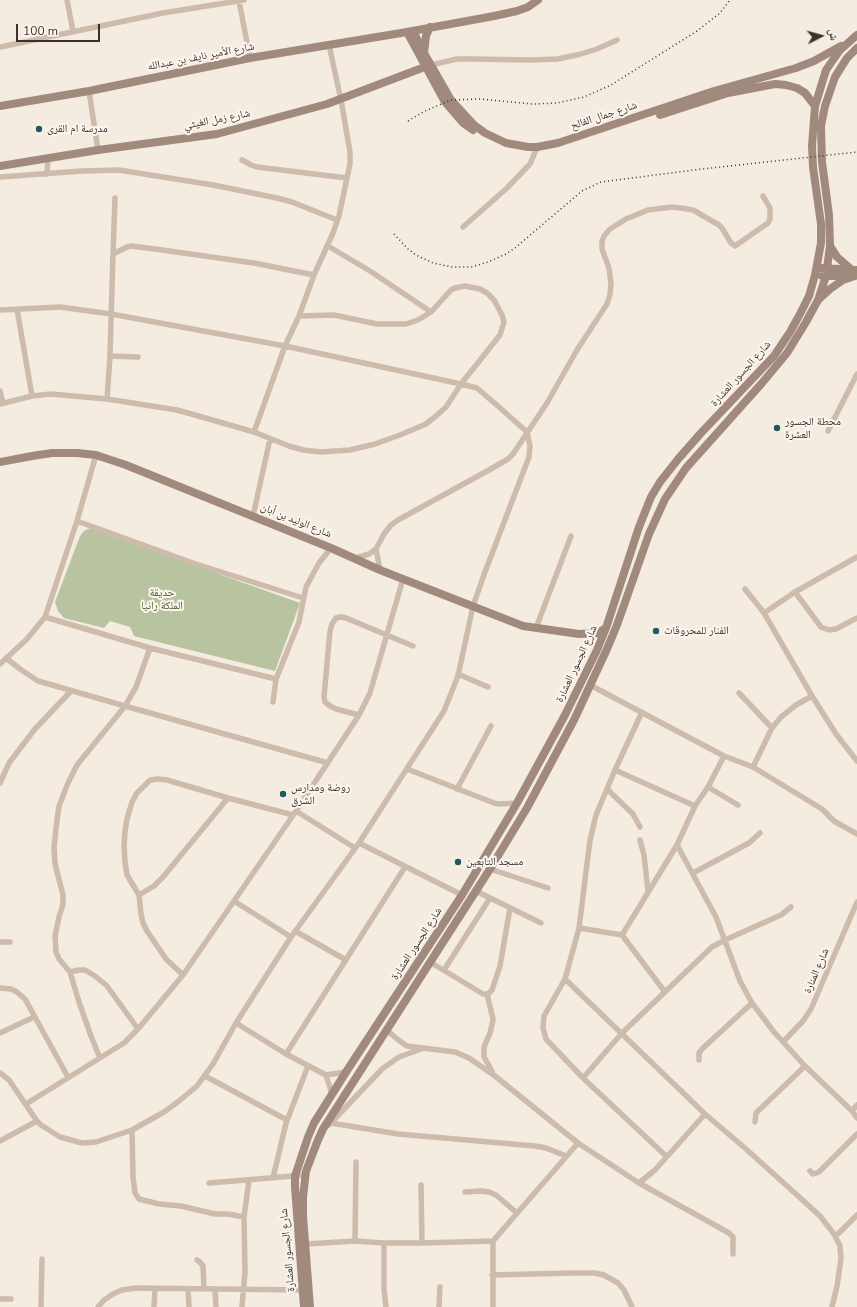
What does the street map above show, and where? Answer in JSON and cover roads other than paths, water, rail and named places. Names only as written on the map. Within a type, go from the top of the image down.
[{"type":"main road","name":"شارع الأمير نايف بن عبدالله","points":[[0,106],[89,91],[250,58],[517,11],[528,7],[538,0]]},
{"type":"main road","points":[[424,53],[426,36],[430,27]]},
{"type":"main road","name":"شارع جمال الفالح","points":[[410,31],[424,53],[428,65],[451,100],[474,125],[485,133],[506,143],[528,147],[537,147],[573,138],[720,89],[800,66],[814,61],[847,43]]},
{"type":"main road","name":"شارع جمال الفالح","points":[[410,31],[445,102],[463,123],[471,129],[481,136],[511,149],[525,151],[567,144],[728,93],[775,84],[797,88],[805,93],[815,106]]},
{"type":"main road","name":"شارع الجسور العشارة","points":[[304,1307],[295,1200],[295,1176],[314,1123],[462,894],[517,803],[566,715],[606,628],[644,512],[654,492],[679,458],[701,433],[774,356],[790,332],[809,296],[816,271],[821,243],[812,146],[815,106],[826,70],[840,50],[857,35]]},
{"type":"main road","name":"شارع الجسور العشارة","points":[[310,1307],[303,1210],[305,1175],[318,1140],[527,808],[574,720],[612,636],[646,541],[665,499],[686,468],[787,353],[818,300],[827,272],[830,246],[829,215],[822,162],[821,126],[825,106],[835,77],[847,58],[857,48]]},
{"type":"main road","name":"شارع زمل الغيثي","points":[[0,166],[98,150],[217,134],[340,100],[428,65]]},
{"type":"main road","points":[[830,246],[836,257],[855,273]]},
{"type":"main road","points":[[816,271],[855,273]]},
{"type":"main road","points":[[818,300],[830,288],[855,273]]},
{"type":"main road","name":"شارع الوليد بن أبان","points":[[0,462],[32,456],[77,452],[96,455],[126,465],[356,558],[380,570],[523,626],[579,634],[598,633],[606,628]]},
{"type":"main road","name":"شارع الوليد بن أبان","points":[[579,634],[592,641],[597,650]]},
{"type":"main road","points":[[566,715],[574,720]]},
{"type":"street","points":[[67,0],[73,32]]},
{"type":"street","points":[[0,47],[164,13],[241,1],[250,58]]},
{"type":"street","points":[[428,65],[457,59],[558,59],[598,49],[616,40]]},
{"type":"street","points":[[254,432],[285,346],[299,316],[314,275],[328,246],[337,220],[350,164],[340,100],[329,45]]},
{"type":"street","points":[[89,91],[98,150]]},
{"type":"street","points":[[463,227],[507,188],[530,164],[536,150]]},
{"type":"street","points":[[47,174],[48,158]]},
{"type":"street","points":[[242,160],[258,167],[347,178]]},
{"type":"street","points":[[0,177],[119,170],[277,198],[292,202],[337,220]]},
{"type":"street","points":[[356,558],[369,554],[376,549],[384,534],[391,525],[398,520],[508,459],[520,444],[547,402],[577,350],[607,304],[610,295],[611,283],[609,268],[602,249],[602,242],[604,236],[610,229],[626,219],[648,210],[672,207],[681,208],[693,210],[712,220],[722,228],[731,243],[735,246],[768,223],[770,219],[770,208],[764,196]]},
{"type":"street","points":[[106,399],[110,356],[115,198]]},
{"type":"street","points":[[113,254],[123,248],[131,246],[242,261],[314,275]]},
{"type":"street","points":[[328,246],[370,271],[431,312]]},
{"type":"street","points":[[0,391],[2,403],[32,396],[51,394],[106,399],[178,410],[254,432],[303,450],[321,452],[350,450],[376,444],[426,424],[446,407],[461,384],[500,335],[504,322],[494,300],[487,293],[480,288],[465,286],[451,290],[431,312],[418,320],[406,324],[377,324],[334,315],[299,316]]},
{"type":"street","points":[[0,310],[60,307],[111,314],[285,346],[477,388],[486,394],[527,432],[530,446],[529,457],[473,606],[458,674],[444,711],[357,845],[291,937],[197,1086],[180,1101],[151,1120],[132,1130],[96,1142],[82,1143],[60,1137],[45,1128],[37,1121],[9,1080],[0,1073]]},
{"type":"street","points":[[17,309],[32,396]]},
{"type":"street","points":[[110,356],[138,357]]},
{"type":"street","points":[[828,431],[857,374]]},
{"type":"street","points":[[253,516],[270,439]]},
{"type":"street","points":[[0,664],[27,639],[45,617],[77,521],[96,455]]},
{"type":"street","points":[[77,521],[193,563],[303,598]]},
{"type":"street","points":[[536,628],[571,536]]},
{"type":"street","points":[[273,702],[276,679],[299,622],[306,587],[319,563],[331,548]]},
{"type":"street","points":[[376,549],[380,570]]},
{"type":"street","points":[[764,613],[795,592],[857,557]]},
{"type":"street","points":[[26,1104],[124,1043],[138,1029],[183,975],[328,763],[359,715],[370,694],[403,579]]},
{"type":"street","points":[[745,589],[764,613],[836,734],[857,761]]},
{"type":"street","points":[[795,592],[821,627],[829,630],[836,629],[857,618]]},
{"type":"street","points":[[45,617],[150,648],[276,679]]},
{"type":"street","points":[[359,715],[336,709],[325,702],[324,690],[330,631],[336,618],[341,617],[413,646]]},
{"type":"street","points":[[100,1058],[79,1002],[70,972],[59,959],[56,952],[55,936],[63,904],[63,895],[55,864],[54,847],[59,806],[77,765],[125,706],[136,687],[150,648]]},
{"type":"street","points":[[6,658],[20,670],[38,681],[328,763]]},
{"type":"street","points":[[458,674],[488,687]]},
{"type":"street","points":[[590,685],[724,756],[753,767],[822,809],[834,822],[857,834]]},
{"type":"street","points":[[0,783],[9,763],[35,729],[71,691]]},
{"type":"street","points":[[739,693],[772,728]]},
{"type":"street","points":[[753,767],[772,728],[781,717],[812,696]]},
{"type":"street","points":[[642,712],[596,815],[590,840],[579,928],[565,979],[544,1016],[543,1028],[546,1039],[583,1078],[666,1156]]},
{"type":"street","points":[[457,789],[491,726]]},
{"type":"street","points":[[622,935],[677,845],[696,806],[724,756]]},
{"type":"street","points":[[407,769],[498,804],[517,803]]},
{"type":"street","points":[[615,770],[696,806]]},
{"type":"street","points":[[183,975],[166,959],[147,931],[143,923],[139,895],[127,875],[124,846],[127,819],[132,802],[137,793],[150,780],[167,780],[228,798],[294,813],[357,845],[462,894]]},
{"type":"street","points":[[708,787],[738,805]]},
{"type":"street","points":[[607,789],[633,814],[640,827]]},
{"type":"street","points":[[139,895],[149,890],[163,877],[228,798]]},
{"type":"street","points":[[693,873],[749,843],[760,833]]},
{"type":"street","points":[[640,840],[644,855],[648,891]]},
{"type":"street","points":[[677,845],[716,917],[740,981],[752,1003],[762,1018],[783,1042],[805,1066],[852,1111],[857,1118]]},
{"type":"street","points":[[286,1054],[405,867]]},
{"type":"street","points":[[490,869],[548,888]]},
{"type":"street","points":[[476,891],[541,923]]},
{"type":"street","points":[[444,970],[490,898]]},
{"type":"street","points":[[234,901],[291,937]]},
{"type":"street","name":"شارع المنارة","points":[[783,1042],[803,1021],[811,1009],[857,902]]},
{"type":"street","points":[[583,1078],[622,1034],[712,947],[781,915],[791,907]]},
{"type":"street","points":[[487,994],[492,990],[500,966],[510,908]]},
{"type":"street","points":[[579,928],[622,935],[665,992]]},
{"type":"street","points":[[295,931],[346,960]]},
{"type":"street","points":[[0,942],[10,942]]},
{"type":"street","points":[[430,962],[478,991],[487,994]]},
{"type":"street","points":[[70,972],[85,970],[107,986],[138,1029]]},
{"type":"street","points":[[565,979],[705,1114],[746,1148],[820,1216],[836,1236],[840,1246],[841,1258],[832,1307]]},
{"type":"street","points":[[0,988],[11,989],[24,998],[68,1077]]},
{"type":"street","points":[[487,994],[493,1019],[490,1033],[484,1047],[484,1057],[495,1076]]},
{"type":"street","points":[[699,1060],[701,1050],[752,1003]]},
{"type":"street","points":[[0,1033],[34,1017]]},
{"type":"street","points":[[236,1023],[286,1054],[326,1075],[346,1072]]},
{"type":"street","points":[[387,1030],[407,1046],[455,1052],[469,1058],[495,1076],[578,1143],[639,1183],[729,1233],[733,1238],[733,1254]]},
{"type":"street","points":[[324,1129],[382,1069],[399,1057],[424,1048]]},
{"type":"street","points":[[273,1178],[287,1120],[308,1066]]},
{"type":"street","points":[[754,1122],[756,1113],[805,1066]]},
{"type":"street","points":[[326,1075],[332,1094]]},
{"type":"street","points":[[204,1076],[287,1120]]},
{"type":"street","points":[[852,1111],[857,1105]]},
{"type":"street","points":[[639,1183],[655,1170],[705,1114]]},
{"type":"street","points":[[0,1141],[37,1121]]},
{"type":"street","points":[[331,1123],[398,1134],[535,1146],[546,1148],[566,1156]]},
{"type":"street","points":[[132,1130],[132,1177],[135,1193],[139,1199],[181,1206],[208,1213],[228,1214],[244,1217]]},
{"type":"street","points":[[810,1171],[813,1174],[819,1172],[857,1134]]},
{"type":"street","points":[[493,1307],[493,1241],[578,1143]]},
{"type":"street","points":[[355,1241],[356,1162]]},
{"type":"street","points":[[209,1183],[305,1175]]},
{"type":"street","points":[[242,1307],[245,1272],[244,1217],[249,1180]]},
{"type":"street","points":[[421,1184],[422,1242]]},
{"type":"street","points":[[465,1192],[489,1192],[496,1195],[517,1213]]},
{"type":"street","points":[[836,1236],[857,1214]]},
{"type":"street","points":[[306,1244],[355,1241],[384,1243],[493,1241]]},
{"type":"street","points":[[384,1243],[384,1289],[386,1307]]},
{"type":"street","points":[[41,1307],[42,1259]]},
{"type":"street","points":[[197,1260],[203,1266],[204,1288]]},
{"type":"street","points":[[492,1275],[572,1273],[594,1273],[604,1275],[618,1283],[624,1290],[632,1307]]},
{"type":"street","points":[[439,1307],[440,1287]]},
{"type":"street","points":[[98,1307],[104,1300],[113,1294],[122,1290],[136,1288],[303,1290]]},
{"type":"street","points":[[188,1288],[188,1307]]},
{"type":"street","points":[[215,1288],[216,1307]]},
{"type":"street","points":[[154,1307],[155,1289]]},
{"type":"street","points":[[0,1299],[11,1299]]},
{"type":"railway","points":[[408,121],[425,111],[451,100],[479,99],[533,104],[557,103],[584,97],[611,85],[697,31],[720,13],[730,0]]},
{"type":"railway","points":[[394,234],[416,255],[433,263],[452,267],[471,267],[488,262],[506,254],[582,191],[601,182],[857,152]]},
{"type":"place","name":"مدرسة ام القرى","points":[[39,129]]},
{"type":"place","name":"محطة الجسور العشرة","points":[[777,428]]},
{"type":"place","name":"الفنار للمحروقات","points":[[656,631]]},
{"type":"place","name":"روضة ومدارس الشرق","points":[[283,794]]},
{"type":"place","name":"مسجد التابعين","points":[[458,862]]},
{"type":"park label","name":"حديقة الملكة رانيا","points":[[162,599]]}]
